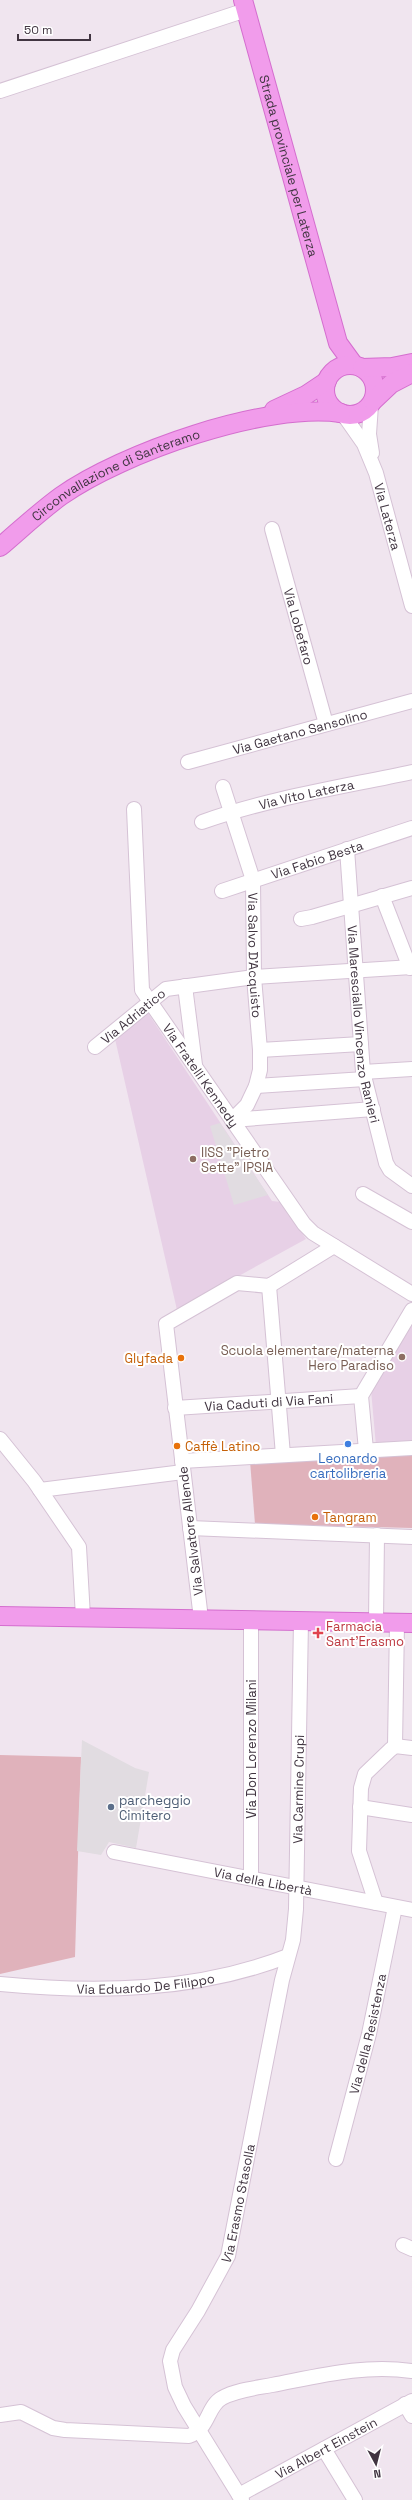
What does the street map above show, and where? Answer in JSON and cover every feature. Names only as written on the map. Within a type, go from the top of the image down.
[{"type":"main road","name":"Strada provinciale per Laterza","points":[[245,5],[334,331]]},
{"type":"main road","points":[[334,331],[338,343],[358,367],[368,373],[375,386],[372,403]]},
{"type":"main road","points":[[334,331],[334,359],[328,379],[326,396],[329,404],[342,414],[358,414],[392,384],[412,373]]},
{"type":"main road","points":[[328,379],[340,368],[392,367],[412,363]]},
{"type":"main road","name":"Circonvallazione di Santeramo","points":[[0,547],[61,496],[99,474],[159,448],[241,422],[288,404],[328,379]]},
{"type":"main road","name":"Circonvallazione di Santeramo","points":[[241,422],[304,412],[342,414]]},
{"type":"main road","points":[[0,1616],[251,1619],[405,1623]]},
{"type":"street","points":[[0,91],[245,5]]},
{"type":"street","points":[[372,403],[369,434],[376,473]]},
{"type":"street","points":[[342,414],[364,444],[376,473]]},
{"type":"street","name":"Via Laterza","points":[[376,473],[412,606]]},
{"type":"street","name":"Via Lobefaro","points":[[272,529],[326,724]]},
{"type":"street","name":"Via Gaetano Sansolino","points":[[188,762],[412,701]]},
{"type":"street","name":"Via Vito Laterza","points":[[202,822],[230,812],[412,772]]},
{"type":"street","name":"Via Salvo D'Acquisto","points":[[223,787],[253,880],[254,978],[260,1050],[260,1070],[256,1086],[247,1105],[232,1120]]},
{"type":"street","name":"Via Fratelli Kennedy","points":[[134,809],[142,990],[304,1224],[334,1246],[412,1294]]},
{"type":"street","name":"Via Fabio Besta","points":[[222,891],[412,828]]},
{"type":"street","name":"Via Maresciallo Vincenzo Ranieri","points":[[347,849],[364,1075],[386,1163],[409,1181]]},
{"type":"street","points":[[300,918],[312,917],[412,888]]},
{"type":"street","points":[[382,896],[411,967]]},
{"type":"street","name":"Via Adriatico","points":[[95,1047],[149,1001],[166,989],[254,978],[411,967]]},
{"type":"street","points":[[185,986],[196,1068]]},
{"type":"street","points":[[260,1050],[361,1044]]},
{"type":"street","points":[[256,1086],[412,1069]]},
{"type":"street","points":[[232,1120],[373,1109]]},
{"type":"street","points":[[363,1194],[412,1222]]},
{"type":"street","points":[[283,1455],[269,1286],[334,1246]]},
{"type":"street","name":"Via Salvatore Allende","points":[[200,1619],[166,1324],[237,1283],[269,1286]]},
{"type":"street","points":[[366,1450],[361,1396],[412,1310]]},
{"type":"street","name":"Via Caduti di Via Fani","points":[[176,1408],[278,1400],[361,1396]]},
{"type":"street","points":[[0,1439],[40,1490],[79,1547],[83,1617]]},
{"type":"street","points":[[40,1490],[182,1467],[283,1455],[412,1448]]},
{"type":"street","points":[[190,1528],[412,1537]]},
{"type":"street","points":[[376,1622],[377,1535]]},
{"type":"street","name":"Via Don Lorenzo Milani","points":[[251,1619],[251,1878]]},
{"type":"street","name":"Via Carmine Crupi","points":[[288,1956],[296,1919],[301,1621]]},
{"type":"street","points":[[395,1746],[405,1623]]},
{"type":"street","points":[[376,1903],[359,1852],[360,1788],[365,1774],[375,1762],[395,1746],[412,1748]]},
{"type":"street","points":[[360,1807],[412,1815]]},
{"type":"street","name":"Via della Libertà","points":[[114,1852],[412,1910]]},
{"type":"street","name":"Via della Resistenza","points":[[336,2159],[369,2034],[395,1907]]},
{"type":"street","name":"Via Eduardo De Filippo","points":[[0,1984],[93,1990],[145,1987],[229,1974],[288,1956]]},
{"type":"street","name":"Via Erasmo Stasolla","points":[[241,2498],[199,2432],[175,2387],[170,2361],[173,2350],[224,2267],[230,2250],[288,1956]]},
{"type":"street","points":[[0,2414],[21,2412],[53,2428],[65,2430],[184,2436],[199,2432],[221,2398],[241,2391],[341,2372],[388,2369],[412,2371]]},
{"type":"street","name":"Via Albert Einstein","points":[[241,2498],[324,2449],[410,2407]]},
{"type":"street","points":[[324,2449],[355,2500]]},
{"type":"shaded area","name":"IISS \"Pietro Sette\" IPSIA","points":[[148,1013],[272,1201],[281,1202],[306,1239],[177,1310],[115,1039]]},
{"type":"shaded area","points":[[220,1123],[268,1195],[234,1205],[210,1126]]},
{"type":"shaded area","name":"Scuola elementare/materna Hero Paradiso","points":[[412,1325],[412,1444],[376,1446],[371,1390]]},
{"type":"shaded area","points":[[412,1455],[412,1528],[255,1524],[250,1461]]},
{"type":"shaded area","name":"parcheggio Cimitero","points":[[82,1740],[135,1768],[149,1772],[136,1848],[109,1842],[101,1855],[77,1851]]},
{"type":"shaded area","points":[[0,1755],[81,1757],[75,1957],[0,1974]]},
{"type":"place","name":"IISS \"Pietro Sette\" IPSIA","points":[[193,1159]]},
{"type":"place","name":"Scuola elementare/materna Hero Paradiso","points":[[402,1357]]},
{"type":"place","name":"Glyfada","points":[[181,1358]]},
{"type":"place","name":"Leonardo cartolibreria","points":[[348,1444]]},
{"type":"place","name":"Caffè Latino","points":[[177,1446]]},
{"type":"place","name":"Tangram","points":[[315,1517]]},
{"type":"place","name":"Farmacia Sant'Erasmo","points":[[318,1633]]},
{"type":"place","name":"parcheggio Cimitero","points":[[111,1807]]}]
